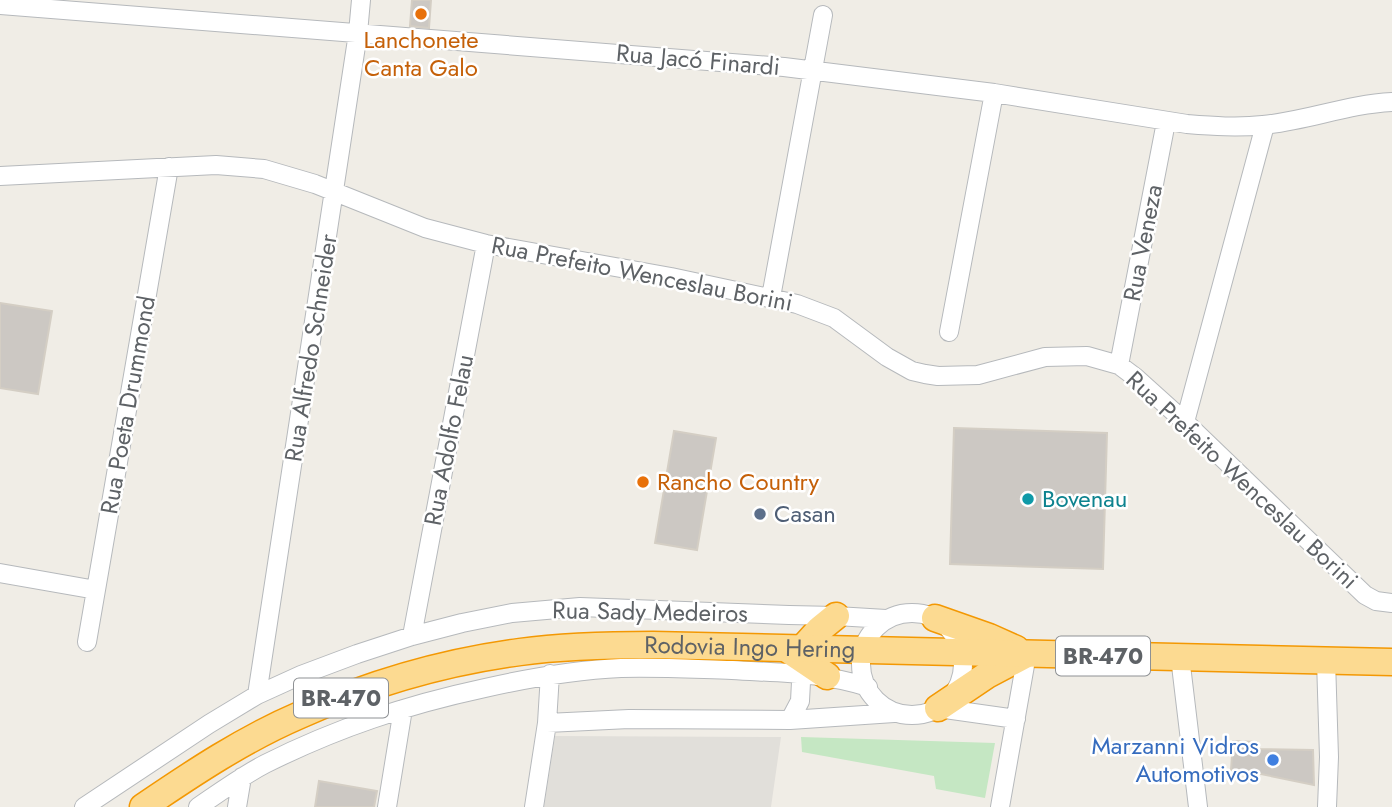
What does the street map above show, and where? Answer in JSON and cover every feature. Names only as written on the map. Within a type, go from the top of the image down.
[{"type":"highway","points":[[804,661],[820,629],[836,616]]},
{"type":"highway","points":[[935,618],[1027,654]]},
{"type":"highway","name":"Rodovia Ingo Hering","points":[[143,807],[223,756],[299,715],[363,690],[433,669],[520,652],[603,645],[653,645],[804,661],[861,650],[1392,662]]},
{"type":"highway","points":[[938,708],[987,675],[1027,654]]},
{"type":"street","name":"Rua Alfredo Schneider","points":[[257,695],[358,33],[360,0]]},
{"type":"street","name":"Rua Jacó Finardi","points":[[0,5],[730,62],[994,93],[1166,122],[1217,126],[1265,125],[1362,104],[1392,102]]},
{"type":"street","points":[[771,297],[823,15]]},
{"type":"street","points":[[949,332],[994,93]]},
{"type":"street","name":"Rua Veneza","points":[[1119,365],[1166,122]]},
{"type":"street","points":[[1185,422],[1265,125]]},
{"type":"street","name":"Rua Prefeito Wenceslau Borini","points":[[0,176],[216,165],[264,169],[334,191],[401,220],[486,244],[771,297],[816,310],[834,318],[887,357],[912,371],[925,374],[978,374],[1045,356],[1087,356],[1119,365],[1185,422],[1365,596],[1392,603]]},
{"type":"street","name":"Rua Poeta Drummond","points":[[87,642],[169,167]]},
{"type":"street","name":"Rua Adolfo Felau","points":[[412,636],[486,244]]},
{"type":"street","points":[[0,573],[96,590]]},
{"type":"street","name":"Rua Sady Medeiros","points":[[84,807],[257,695],[301,675],[412,636],[462,623],[512,613],[580,607],[886,619],[910,612],[935,618]]},
{"type":"street","points":[[547,723],[629,719],[790,720],[894,713],[917,715],[938,708],[954,693],[962,673],[962,653],[952,632],[935,618]]},
{"type":"street","points":[[886,619],[870,632],[861,650],[862,667],[868,687],[882,704],[894,713]]},
{"type":"street","points":[[1000,807],[1027,654]]},
{"type":"street","points":[[1180,657],[1198,807]]},
{"type":"street","points":[[1326,660],[1329,757],[1327,807]]},
{"type":"street","points":[[790,720],[800,701],[804,661]]},
{"type":"street","points":[[198,807],[265,765],[338,730],[460,693],[550,674],[620,668],[804,661],[868,687]]},
{"type":"street","points":[[534,807],[547,723],[550,674]]},
{"type":"street","points":[[938,708],[1016,719]]},
{"type":"street","points":[[387,807],[403,709]]},
{"type":"street","points":[[237,807],[242,778]]},
{"type":"shaded area","points":[[555,736],[781,737],[771,807],[544,807]]},
{"type":"green space","points":[[801,737],[995,743],[985,798],[936,789],[934,776],[802,752]]},
{"type":"building","name":"Lanchonete Canta Galo","points":[[412,0],[431,0],[429,28],[410,26]]},
{"type":"building","points":[[0,303],[52,311],[38,394],[0,388]]},
{"type":"building","name":"Bovenau","points":[[954,428],[1107,433],[1103,569],[950,564]]},
{"type":"building","points":[[674,431],[716,438],[697,550],[655,543]]},
{"type":"building","name":"Marzanni Vidros Automotivos","points":[[1233,741],[1257,742],[1256,749],[1313,750],[1314,785],[1231,770]]},
{"type":"building","points":[[319,781],[377,791],[374,807],[315,807]]},
{"type":"place","name":"Lanchonete Canta Galo","points":[[421,14]]},
{"type":"place","name":"Rancho Country","points":[[643,482]]},
{"type":"place","name":"Bovenau","points":[[1028,499]]},
{"type":"place","name":"Casan","points":[[760,514]]},
{"type":"place","name":"Marzanni Vidros Automotivos","points":[[1273,760]]}]
